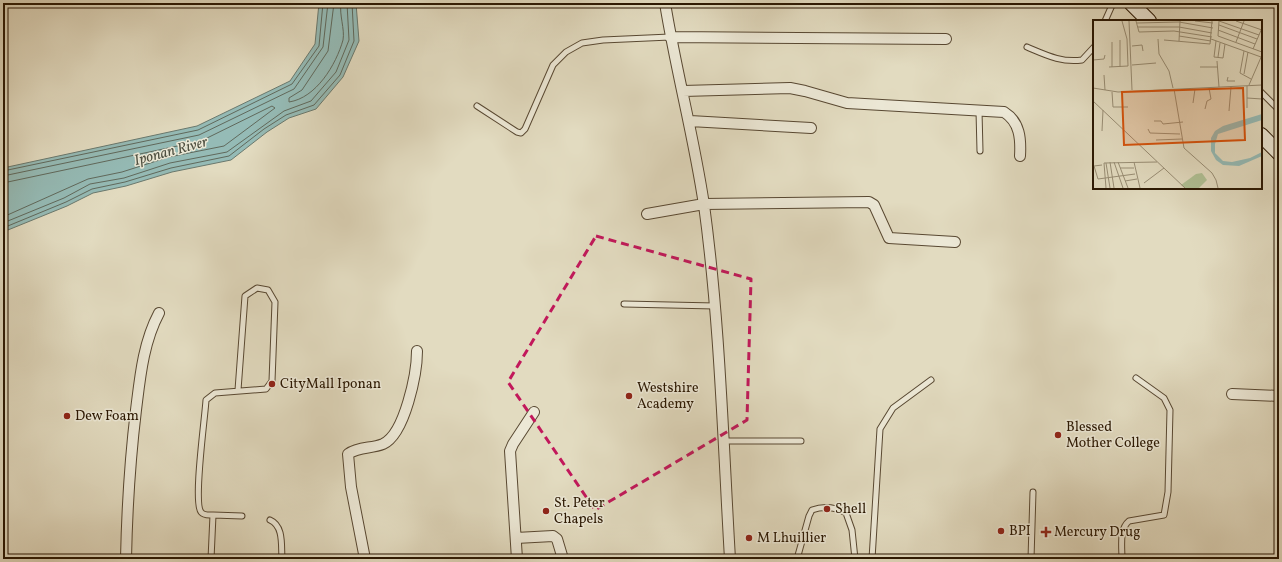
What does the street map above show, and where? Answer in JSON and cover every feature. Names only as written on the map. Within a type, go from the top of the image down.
[{"type":"street","points":[[665,3],[670,37],[690,121],[704,204],[715,306],[730,559]]},
{"type":"street","points":[[1131,3],[1147,20]]},
{"type":"street","points":[[670,37],[946,39]]},
{"type":"street","points":[[683,91],[790,88],[805,90],[847,104],[1004,112],[1012,117],[1021,137],[1020,156]]},
{"type":"street","points":[[690,121],[811,128]]},
{"type":"street","points":[[1262,136],[1279,153]]},
{"type":"street","points":[[647,214],[704,204],[869,202],[874,205],[889,238],[955,242]]},
{"type":"street","points":[[126,559],[132,451],[139,385],[148,336],[158,313]]},
{"type":"street","points":[[365,559],[352,487],[348,454],[355,449],[372,447],[385,443],[392,436],[412,391],[416,370],[417,351]]},
{"type":"street","points":[[1232,394],[1279,396]]},
{"type":"street","points":[[517,559],[510,451],[534,412]]},
{"type":"street","points":[[516,538],[553,536],[557,539],[563,559]]},
{"type":"lane","points":[[1105,20],[1113,3]]},
{"type":"lane","points":[[477,106],[517,132],[521,133],[525,129],[553,65],[566,52],[582,43],[603,40],[670,37]]},
{"type":"lane","points":[[1027,47],[1059,60],[1071,62],[1082,60],[1093,48]]},
{"type":"lane","points":[[1262,93],[1279,110]]},
{"type":"lane","points":[[979,111],[980,151]]},
{"type":"lane","points":[[238,390],[245,296],[257,288],[268,290],[275,302],[272,381],[266,389],[238,390],[215,394],[206,400],[199,474],[199,506],[201,512],[205,515],[242,516]]},
{"type":"lane","points":[[624,304],[715,306]]},
{"type":"lane","points":[[1122,559],[1122,529],[1125,524],[1129,521],[1164,515],[1168,492],[1170,410],[1164,398],[1136,378]]},
{"type":"lane","points":[[872,559],[880,429],[893,408],[931,380]]},
{"type":"lane","points":[[723,441],[801,441]]},
{"type":"lane","points":[[1031,559],[1034,492]]},
{"type":"lane","points":[[797,559],[809,516],[812,510],[822,507],[835,508],[846,513],[852,530],[855,559]]},
{"type":"lane","points":[[211,559],[212,515]]},
{"type":"lane","points":[[270,520],[276,522],[279,528],[282,559]]},
{"type":"highlighted area","points":[[596,236],[751,279],[747,420],[595,510],[508,382]]},
{"type":"water","name":"Iponan River","points":[[319,3],[356,3],[359,41],[343,77],[316,109],[289,118],[267,132],[231,160],[172,172],[126,186],[93,193],[67,206],[3,232],[3,168],[197,126],[290,81],[315,44]]},
{"type":"place","name":"CityMall Iponan","points":[[272,384]]},
{"type":"place","name":"Westshire Academy","points":[[629,396]]},
{"type":"place","name":"Dew Foam","points":[[67,416]]},
{"type":"place","name":"Blessed Mother College","points":[[1058,435]]},
{"type":"place","name":"Shell","points":[[827,509]]},
{"type":"place","name":"St. Peter Chapels","points":[[546,511]]},
{"type":"place","name":"BPI","points":[[1001,531]]},
{"type":"place","name":"Mercury Drug","points":[[1046,532]]},
{"type":"place","name":"M Lhuillier","points":[[749,538]]}]
